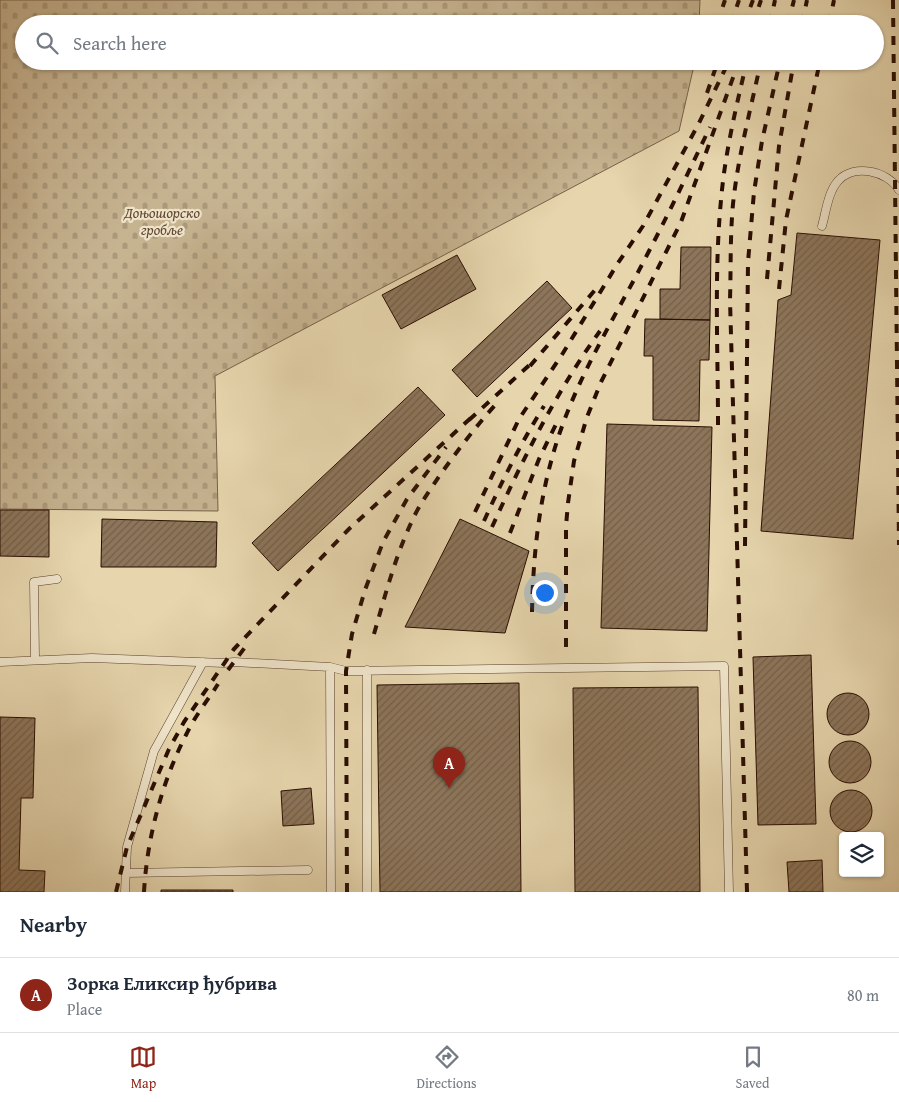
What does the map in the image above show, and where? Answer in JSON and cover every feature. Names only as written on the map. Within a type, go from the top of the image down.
[{"type":"lane","points":[[822,226],[830,196],[837,182],[847,174],[863,171],[883,175],[895,183],[899,190]]},
{"type":"lane","points":[[35,659],[34,582],[57,579]]},
{"type":"lane","points":[[0,662],[92,658],[234,662],[330,667],[346,671],[724,666],[729,892]]},
{"type":"lane","points":[[125,892],[127,847],[154,751],[204,662]]},
{"type":"lane","points":[[330,667],[331,892]]},
{"type":"lane","points":[[367,670],[367,892]]},
{"type":"lane","points":[[126,874],[308,870]]},
{"type":"green space","name":"Доњошорско гробље","points":[[0,0],[700,0],[699,15],[15,15],[15,70],[693,70],[679,131],[215,376],[218,511],[0,509]]},
{"type":"building","points":[[797,233],[880,240],[853,539],[761,531],[778,300],[791,295]]},
{"type":"building","points":[[681,247],[711,247],[710,320],[660,319],[660,289],[680,289]]},
{"type":"building","points":[[457,255],[476,289],[401,329],[382,295]]},
{"type":"building","points":[[547,281],[572,308],[477,397],[452,370]]},
{"type":"building","points":[[645,319],[710,320],[709,360],[700,360],[699,421],[653,420],[653,356],[644,356]]},
{"type":"building","points":[[418,387],[445,415],[278,571],[252,543]]},
{"type":"building","points":[[607,424],[712,427],[707,631],[601,628]]},
{"type":"building","points":[[0,510],[49,510],[49,557],[0,556]]},
{"type":"building","points":[[102,519],[217,522],[216,567],[101,567]]},
{"type":"building","points":[[460,519],[529,551],[505,633],[405,627]]},
{"type":"building","points":[[811,655],[816,824],[758,825],[753,657]]},
{"type":"building","points":[[519,683],[521,892],[380,892],[377,685]]},
{"type":"building","points":[[698,687],[700,892],[575,892],[573,688]]},
{"type":"building","points":[[852,693],[860,696],[866,702],[869,714],[866,726],[860,732],[844,735],[836,732],[830,726],[827,710],[830,702],[836,696]]},
{"type":"building","points":[[0,717],[35,718],[33,798],[21,798],[19,870],[45,871],[44,892],[0,892]]},
{"type":"building","points":[[854,741],[862,744],[868,750],[871,762],[868,774],[862,780],[846,783],[838,780],[832,774],[829,758],[832,750],[838,744]]},
{"type":"building","points":[[311,788],[314,824],[283,826],[281,791]]},
{"type":"building","points":[[847,790],[863,793],[869,799],[872,807],[869,823],[863,829],[855,832],[839,829],[833,823],[830,815],[833,799],[839,793]]},
{"type":"building","points":[[822,860],[823,892],[789,892],[787,862]]},
{"type":"building","points":[[161,890],[233,890],[233,892],[161,892]]},
{"type":"railway","points":[[720,15],[725,0]]},
{"type":"railway","points":[[734,15],[739,0]]},
{"type":"railway","points":[[747,15],[753,0]]},
{"type":"railway","points":[[756,15],[761,0]]},
{"type":"railway","points":[[772,15],[775,0]]},
{"type":"railway","points":[[790,15],[794,0]]},
{"type":"railway","points":[[804,15],[807,0]]},
{"type":"railway","points":[[831,15],[834,0]]},
{"type":"railway","points":[[893,0],[899,545]]},
{"type":"railway","points":[[707,93],[715,70]]},
{"type":"railway","points":[[475,512],[519,419],[643,226],[698,125],[725,70]]},
{"type":"railway","points":[[566,647],[566,526],[574,461],[587,417],[601,382],[681,222],[736,70]]},
{"type":"railway","points":[[718,425],[717,284],[721,200],[728,147],[745,70]]},
{"type":"railway","points":[[747,892],[730,300],[732,216],[735,186],[759,70]]},
{"type":"railway","points":[[745,546],[748,262],[754,192],[762,141],[778,70]]},
{"type":"railway","points":[[767,279],[779,146],[792,70]]},
{"type":"railway","points":[[779,289],[786,220],[818,70]]},
{"type":"railway","points":[[532,612],[535,554],[540,515],[547,477],[560,431],[582,378],[680,190],[710,127]]},
{"type":"railway","points":[[530,366],[595,290]]},
{"type":"railway","points":[[492,527],[541,426],[569,378],[600,331]]},
{"type":"railway","points":[[469,420],[535,360]]},
{"type":"railway","points":[[374,634],[395,563],[418,509],[474,429],[497,403]]},
{"type":"railway","points":[[484,521],[512,462],[544,406]]},
{"type":"railway","points":[[116,892],[127,847],[169,749],[184,722],[234,649],[349,529],[473,416]]},
{"type":"railway","points":[[510,533],[539,459],[559,418]]},
{"type":"railway","points":[[347,892],[346,671],[352,634],[365,590],[383,542],[407,499],[446,447]]},
{"type":"railway","points":[[228,670],[249,642]]},
{"type":"railway","points":[[144,892],[152,831],[170,770],[190,727],[218,684]]},
{"type":"place","name":"Зорка Еликсир ђубрива","points":[[449,788]]}]
